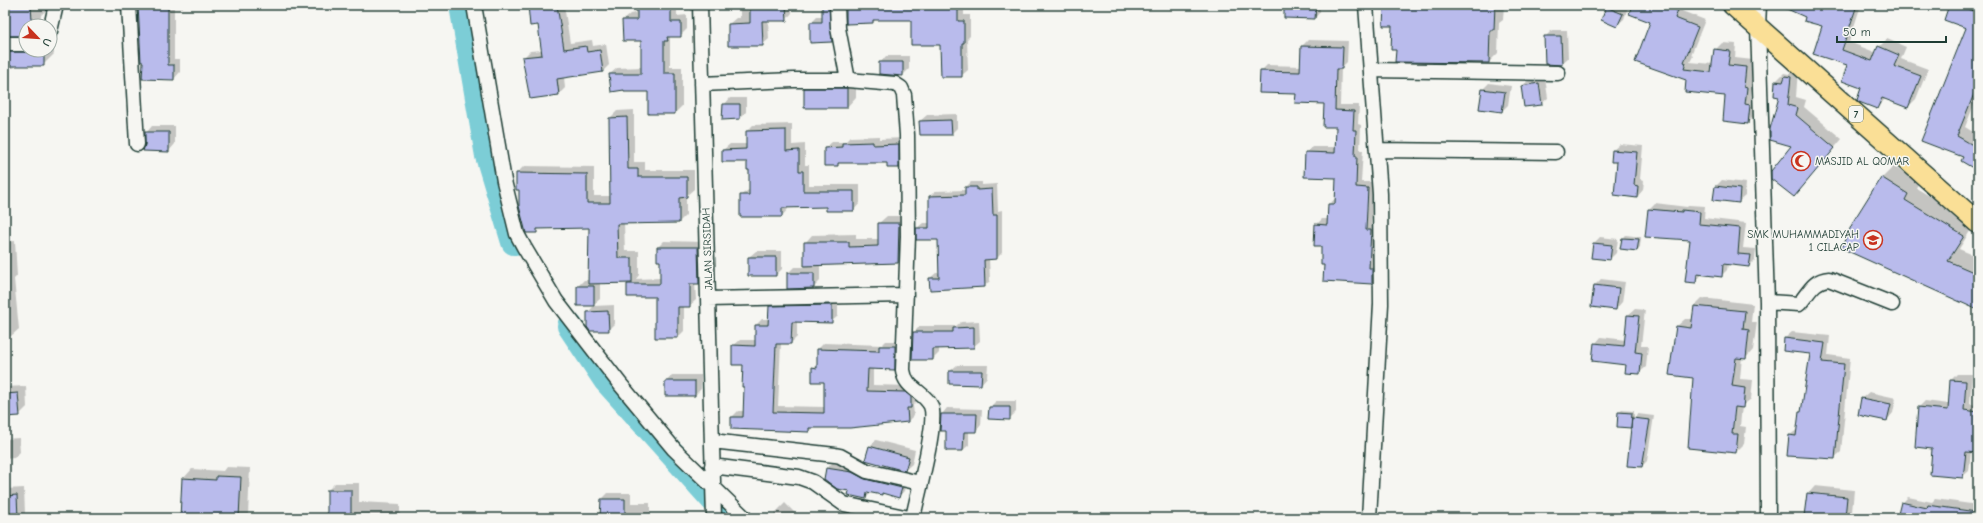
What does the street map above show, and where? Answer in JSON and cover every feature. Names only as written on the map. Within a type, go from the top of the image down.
[{"type":"highway","name":"7","points":[[1733,5],[1978,223]]},
{"type":"street","points":[[53,18],[56,5]]},
{"type":"street","points":[[129,5],[137,144]]},
{"type":"street","points":[[474,5],[504,181],[518,234],[524,246],[556,301],[620,384],[674,449],[713,491],[745,518]]},
{"type":"street","name":"JALAN SIRSIDAH","points":[[700,5],[714,518]]},
{"type":"street","points":[[837,5],[838,28],[848,80]]},
{"type":"street","points":[[1366,5],[1380,194],[1381,304],[1369,518]]},
{"type":"street","points":[[1759,5],[1758,26],[1767,302],[1768,518]]},
{"type":"street","points":[[5,44],[18,44]]},
{"type":"street","points":[[1371,70],[1558,73]]},
{"type":"street","points":[[702,84],[794,80],[848,80],[895,84],[901,88],[904,95],[907,135],[908,236],[904,374],[908,384],[929,402],[933,414],[931,433],[913,518]]},
{"type":"street","points":[[1377,150],[1556,152]]},
{"type":"street","points":[[1767,302],[1799,304],[1814,285],[1821,279],[1829,279],[1892,304]]},
{"type":"street","points":[[708,299],[906,294]]},
{"type":"street","points":[[712,441],[840,456],[867,471],[920,484]]},
{"type":"street","points":[[712,466],[799,477],[813,482],[844,504],[909,518]]},
{"type":"building","points":[[5,5],[31,5],[32,18],[18,18],[18,36],[5,36]]},
{"type":"building","points":[[138,5],[168,5],[168,65],[174,65],[174,80],[142,79],[143,62],[141,62]]},
{"type":"building","points":[[528,5],[557,5],[564,49],[586,46],[587,52],[600,50],[603,72],[557,79],[559,95],[530,99],[522,57],[542,55],[538,25],[530,26]]},
{"type":"building","points":[[637,5],[671,5],[671,22],[681,22],[681,37],[667,37],[668,41],[664,41],[664,73],[675,73],[675,114],[648,114],[648,92],[624,92],[624,90],[611,92],[609,74],[641,74],[641,41],[623,41],[622,20],[637,20]]},
{"type":"building","points":[[750,5],[786,5],[787,21],[762,21],[763,46],[728,46],[728,24],[750,23]]},
{"type":"building","points":[[822,5],[829,5],[832,42],[810,43],[810,22],[822,22]]},
{"type":"building","points":[[846,5],[958,5],[958,21],[964,21],[964,43],[962,43],[962,77],[941,77],[940,45],[911,45],[911,20],[873,20],[873,23],[846,24]]},
{"type":"building","points":[[1284,5],[1316,5],[1315,19],[1284,18]]},
{"type":"building","points":[[1384,5],[1495,5],[1494,30],[1490,30],[1489,63],[1395,62],[1396,50],[1391,50],[1392,26],[1383,26]]},
{"type":"building","points":[[1632,5],[1664,5],[1678,11],[1675,18],[1698,27],[1684,62],[1686,63],[1684,69],[1711,72],[1714,49],[1730,51],[1728,65],[1746,67],[1744,87],[1747,88],[1745,104],[1750,105],[1748,124],[1723,121],[1725,96],[1685,92],[1686,80],[1635,62],[1650,22],[1629,14]]},
{"type":"building","points":[[1778,5],[1846,5],[1856,8],[1842,50],[1872,61],[1878,46],[1899,55],[1894,66],[1921,76],[1908,108],[1882,98],[1877,109],[1859,102],[1857,100],[1861,88],[1842,81],[1847,65],[1813,54],[1822,26],[1804,21],[1805,17]]},
{"type":"building","points":[[1949,5],[1956,5],[1973,11],[1975,5],[1978,5],[1978,84],[1957,136],[1978,148],[1978,171],[1961,161],[1963,157],[1921,141],[1966,28],[1944,20]]},
{"type":"building","points":[[1606,7],[1623,14],[1617,27],[1601,20]]},
{"type":"building","points":[[1544,36],[1561,36],[1562,65],[1545,64]]},
{"type":"building","points":[[1301,46],[1343,47],[1342,69],[1336,69],[1335,110],[1354,111],[1353,130],[1356,130],[1355,156],[1357,156],[1356,187],[1368,188],[1366,230],[1371,230],[1369,268],[1372,268],[1372,284],[1323,281],[1324,265],[1321,265],[1321,246],[1314,246],[1315,224],[1327,225],[1328,204],[1335,204],[1336,178],[1304,177],[1305,152],[1335,153],[1336,127],[1323,127],[1324,104],[1295,103],[1296,94],[1259,93],[1260,71],[1300,72]]},
{"type":"building","points":[[5,52],[18,52],[18,58],[44,58],[44,66],[5,66]]},
{"type":"building","points":[[879,62],[903,62],[903,76],[879,74]]},
{"type":"building","name":"MASJID AL QOMAR","points":[[1785,76],[1791,77],[1788,105],[1798,108],[1796,115],[1835,148],[1794,197],[1771,179],[1771,171],[1791,146],[1770,140],[1770,129],[1779,97],[1774,96],[1775,81],[1783,82]]},
{"type":"building","points":[[1539,83],[1542,105],[1524,107],[1521,86]]},
{"type":"building","points":[[804,88],[847,88],[847,108],[804,108]]},
{"type":"building","points":[[1482,89],[1505,92],[1502,112],[1479,109]]},
{"type":"building","points":[[723,104],[740,104],[740,119],[722,120]]},
{"type":"building","points":[[627,117],[628,169],[638,169],[638,177],[687,177],[687,197],[679,198],[679,223],[617,224],[618,258],[632,258],[632,283],[588,284],[589,228],[537,229],[537,233],[526,233],[519,206],[519,190],[516,190],[516,173],[587,174],[587,203],[610,203],[609,118]]},
{"type":"building","points":[[951,120],[952,135],[920,135],[919,121]]},
{"type":"building","points":[[786,130],[786,151],[799,150],[799,171],[803,171],[803,191],[854,191],[854,211],[826,211],[826,207],[782,208],[782,217],[740,217],[740,195],[749,195],[749,170],[747,170],[747,162],[722,162],[722,150],[746,149],[746,131]]},
{"type":"building","points":[[145,132],[169,132],[169,152],[143,151],[145,144]]},
{"type":"building","points":[[873,142],[873,145],[899,144],[899,168],[887,168],[887,163],[838,163],[838,166],[824,166],[824,148],[842,147],[842,143]]},
{"type":"building","points":[[1612,150],[1637,152],[1634,185],[1638,186],[1637,198],[1614,195],[1617,162],[1611,162]]},
{"type":"building","name":"SMK MUHAMMADIYAH 1 CILACAP","points":[[1881,177],[1908,194],[1905,200],[1964,236],[1948,261],[1978,274],[1978,310],[1841,248],[1854,220]]},
{"type":"building","points":[[1715,186],[1740,189],[1739,203],[1713,200]]},
{"type":"building","points":[[965,187],[977,187],[977,190],[992,189],[993,215],[997,215],[997,259],[984,260],[985,287],[930,290],[929,278],[939,278],[938,240],[916,240],[916,228],[929,228],[929,196],[965,195]]},
{"type":"building","points":[[1648,209],[1700,212],[1699,224],[1740,228],[1738,254],[1751,255],[1749,267],[1723,264],[1722,277],[1697,274],[1696,283],[1685,282],[1690,240],[1645,237]]},
{"type":"building","points":[[878,223],[899,223],[898,263],[804,266],[804,242],[849,242],[849,247],[878,246]]},
{"type":"building","points":[[1622,238],[1639,239],[1637,251],[1620,249]]},
{"type":"building","points":[[1593,243],[1612,245],[1610,260],[1591,258]]},
{"type":"building","points":[[657,247],[698,247],[699,284],[690,284],[690,307],[678,307],[678,338],[655,338],[655,297],[627,297],[627,284],[660,284],[660,261],[657,261]]},
{"type":"building","points":[[748,257],[776,257],[776,276],[748,276]]},
{"type":"building","points":[[787,273],[814,273],[814,288],[787,289]]},
{"type":"building","points":[[1594,285],[1619,288],[1616,310],[1591,307]]},
{"type":"building","points":[[577,286],[594,286],[594,306],[577,306]]},
{"type":"building","points":[[832,305],[832,323],[792,322],[791,344],[776,344],[773,412],[824,413],[824,382],[812,382],[812,367],[817,368],[817,349],[879,351],[879,346],[895,346],[895,370],[868,369],[867,391],[905,392],[911,397],[911,408],[907,408],[908,422],[850,428],[809,428],[809,432],[731,429],[731,417],[743,417],[744,387],[742,387],[743,365],[732,365],[732,345],[755,346],[755,325],[768,325],[769,306]]},
{"type":"building","points":[[1694,306],[1745,311],[1743,329],[1749,330],[1746,359],[1736,358],[1732,386],[1745,388],[1743,408],[1735,407],[1732,434],[1738,434],[1736,453],[1688,448],[1693,378],[1669,375],[1676,326],[1691,328]]},
{"type":"building","points":[[608,311],[609,331],[590,331],[587,327],[587,312]]},
{"type":"building","points":[[1627,315],[1639,316],[1635,352],[1642,353],[1640,374],[1625,373],[1626,365],[1592,361],[1594,343],[1624,346]]},
{"type":"building","points":[[974,327],[974,348],[933,349],[933,360],[912,360],[913,332],[953,332],[953,328]]},
{"type":"building","points":[[1784,338],[1825,343],[1822,362],[1844,364],[1835,459],[1787,456],[1789,435],[1796,436],[1810,354],[1783,351]]},
{"type":"building","points":[[949,371],[982,371],[981,385],[949,384]]},
{"type":"building","points":[[1950,380],[1966,381],[1964,410],[1978,412],[1978,453],[1966,452],[1963,478],[1930,475],[1932,449],[1915,447],[1918,407],[1948,410]]},
{"type":"building","points":[[665,381],[695,381],[695,396],[665,396]]},
{"type":"building","points":[[18,393],[20,416],[5,417],[5,394]]},
{"type":"building","points":[[1861,398],[1891,404],[1887,421],[1858,415]]},
{"type":"building","points":[[989,407],[1010,407],[1010,420],[988,419]]},
{"type":"building","points":[[1618,412],[1632,413],[1631,428],[1617,427]]},
{"type":"building","points":[[941,414],[977,414],[976,432],[964,432],[963,451],[946,451],[946,431],[940,431]]},
{"type":"building","points":[[1632,418],[1650,420],[1642,467],[1627,466]]},
{"type":"building","points":[[869,446],[909,457],[905,471],[865,460]]},
{"type":"building","points":[[826,468],[852,472],[865,479],[902,488],[899,498],[882,493],[882,495],[867,492],[866,499],[848,495],[849,491],[837,489],[824,479]]},
{"type":"building","points":[[216,476],[241,477],[239,518],[180,518],[182,478],[216,480]]},
{"type":"building","points":[[327,490],[351,490],[351,518],[327,518]]},
{"type":"building","points":[[1807,493],[1847,497],[1845,518],[1804,516]]},
{"type":"building","points":[[17,495],[18,518],[5,518],[5,496]]},
{"type":"building","points":[[601,499],[625,499],[625,518],[600,518]]},
{"type":"building","points":[[1901,502],[1927,508],[1928,505],[1976,512],[1976,518],[1897,518]]},
{"type":"waterway","points":[[462,5],[488,156],[514,242]]},
{"type":"waterway","points":[[570,326],[606,380],[730,518]]},
{"type":"place","name":"MASJID AL QOMAR","points":[[1801,161]]},
{"type":"place","name":"SMK MUHAMMADIYAH 1 CILACAP","points":[[1873,240]]}]
